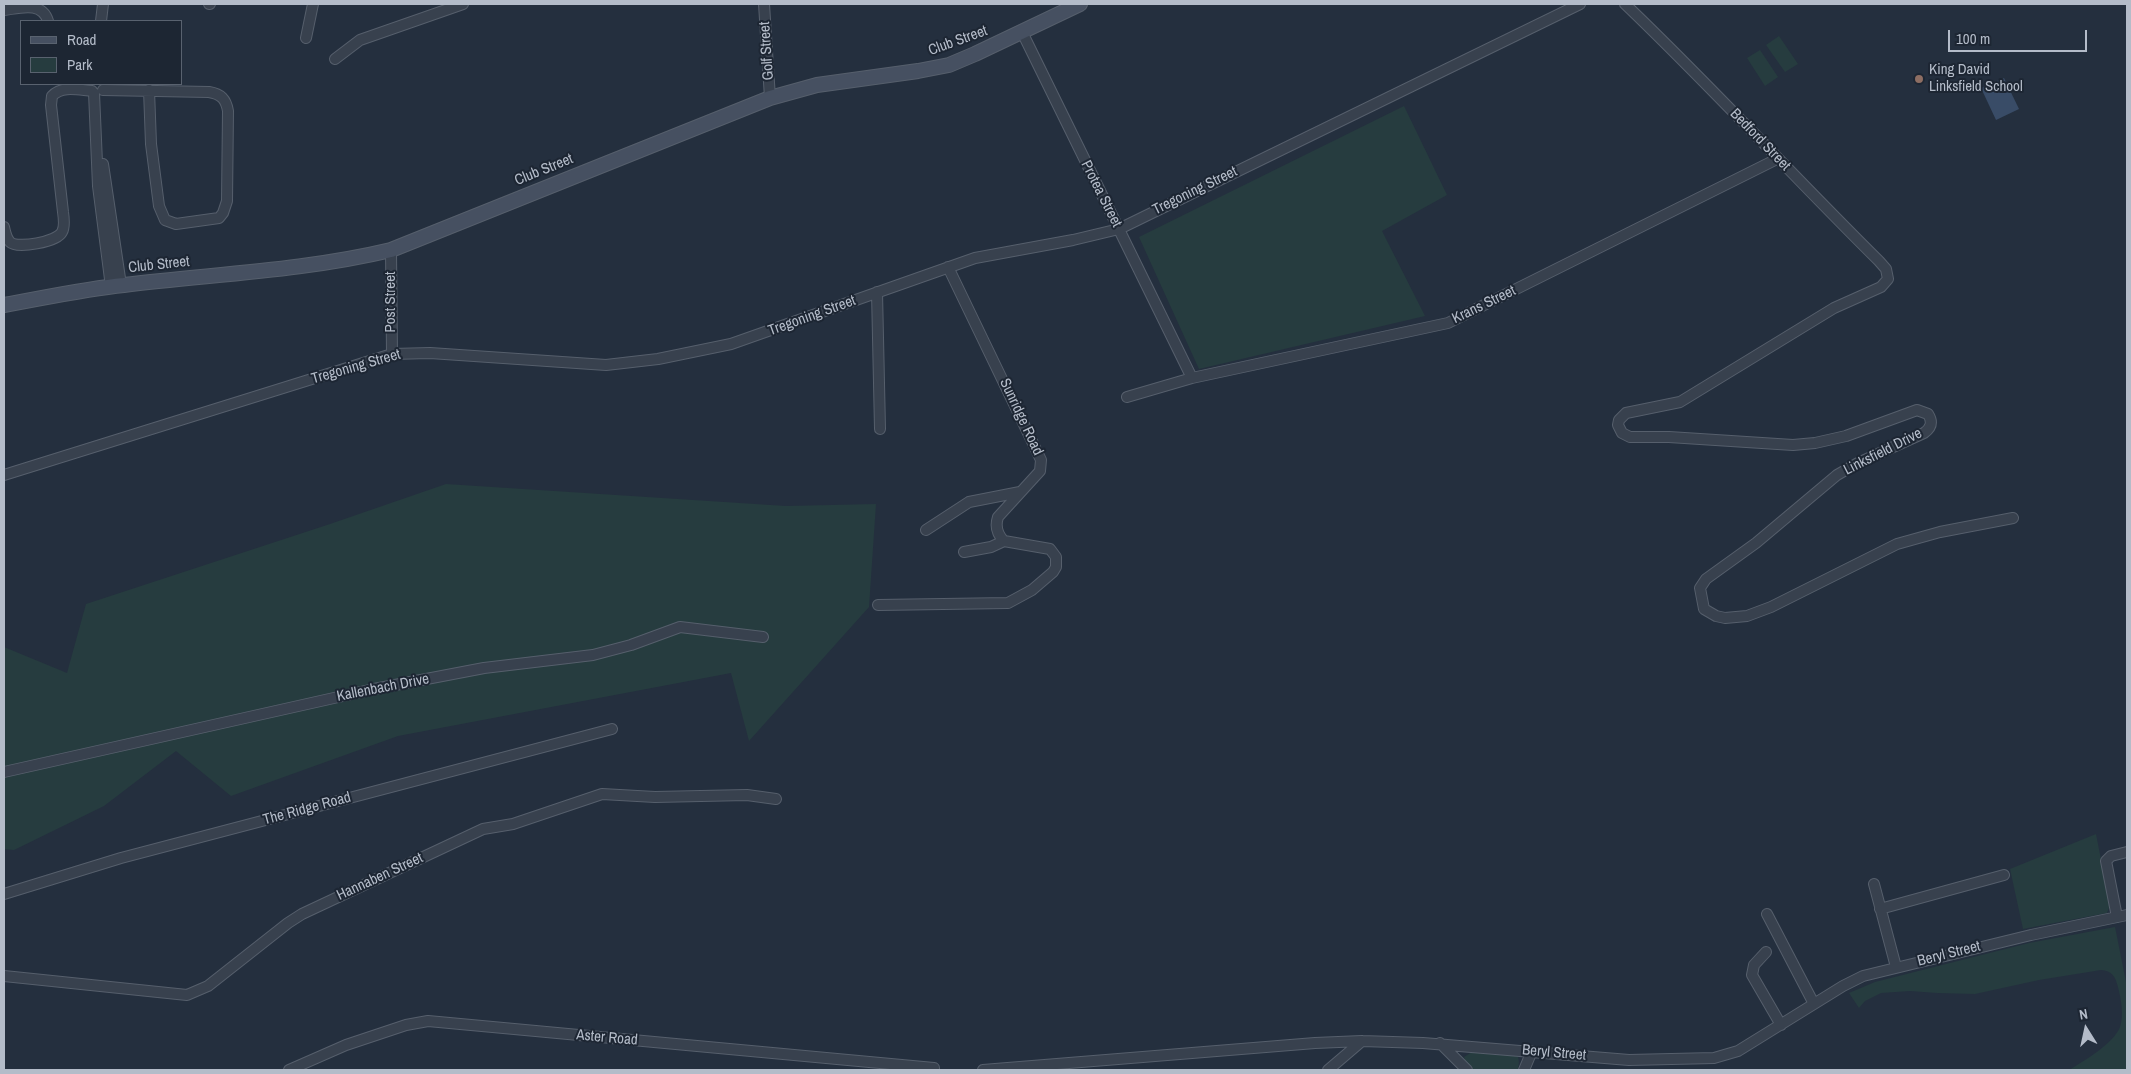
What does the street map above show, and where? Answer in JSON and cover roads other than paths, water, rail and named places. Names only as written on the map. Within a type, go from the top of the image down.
[{"type":"main road","name":"Club Street","points":[[4,305],[116,286],[340,261],[391,250],[770,98],[817,84],[918,71],[949,65],[1080,4]]},
{"type":"street","points":[[101,20],[103,4]]},
{"type":"street","points":[[306,38],[312,4]]},
{"type":"street","points":[[335,59],[360,40],[463,4]]},
{"type":"street","name":"Golf Street","points":[[764,4],[770,98]]},
{"type":"street","name":"Tregoning Street","points":[[4,475],[392,354],[430,353],[606,365],[629,363],[731,344],[975,258],[1073,240],[1119,229],[1580,4]]},
{"type":"street","name":"Bedford Street","points":[[1625,4],[1678,54],[1777,159],[1883,264],[1888,279]]},
{"type":"street","points":[[4,10],[40,8],[47,20]]},
{"type":"street","name":"Protea Street","points":[[1022,32],[1192,378]]},
{"type":"street","points":[[66,85],[209,92],[216,93],[225,100],[228,111],[226,201],[225,208],[219,218],[176,224],[170,223],[162,217],[151,144],[149,90]]},
{"type":"street","points":[[4,227],[8,240],[15,244],[53,240],[61,235],[64,225],[51,99],[53,94],[58,91],[97,88]]},
{"type":"street","points":[[97,88],[98,186],[116,286]]},
{"type":"street","name":"Krans Street","points":[[1127,397],[1192,378],[1453,321],[1777,159]]},
{"type":"street","name":"Post Street","points":[[391,250],[392,354]]},
{"type":"street","name":"Sunridge Road","points":[[948,267],[1041,460],[1040,471],[998,517],[996,522],[998,533],[1004,541]]},
{"type":"street","name":"Linksfield Drive","points":[[1888,279],[1881,287],[1834,308],[1680,402],[1662,407],[1633,410],[1621,416],[1618,425],[1630,437],[1669,437],[1793,445],[1815,443],[1846,436],[1913,411],[1924,411],[1930,417],[1930,427],[1924,433],[1858,463],[1837,475],[1756,543],[1706,579],[1700,588],[1704,608],[1716,616],[1725,618],[1747,616],[1771,607],[1897,544],[1940,532],[2013,518]]},
{"type":"street","points":[[877,292],[880,429]]},
{"type":"street","points":[[926,530],[969,502],[1020,492]]},
{"type":"street","points":[[878,605],[1003,604],[1014,601],[1032,590],[1056,568],[1056,557],[1050,549],[1004,541],[991,547],[964,552]]},
{"type":"street","name":"Kallenbach Drive","points":[[4,772],[392,686],[484,668],[592,655],[631,645],[680,627],[763,637]]},
{"type":"street","name":"The Ridge Road","points":[[4,894],[121,858],[612,729]]},
{"type":"street","name":"Hannaben Street","points":[[4,976],[187,994],[208,986],[302,914],[483,829],[513,824],[602,794],[655,797],[747,795],[776,799]]},
{"type":"street","points":[[2122,916],[2106,861],[2111,856],[2127,852]]},
{"type":"street","points":[[1880,909],[2004,875]]},
{"type":"street","points":[[1874,884],[1896,967]]},
{"type":"street","points":[[1767,914],[1814,1004]]},
{"type":"street","name":"Beryl Street","points":[[983,1070],[1315,1043],[1362,1041],[1440,1044],[1629,1060],[1700,1060],[1714,1058],[1738,1050],[1855,980],[1896,967],[2031,934],[2122,916]]},
{"type":"street","points":[[1766,952],[1754,965],[1752,974],[1781,1025]]},
{"type":"street","name":"Aster Road","points":[[289,1070],[354,1042],[406,1025],[428,1021],[934,1069]]},
{"type":"street","points":[[1328,1070],[1362,1041]]},
{"type":"street","points":[[1440,1044],[1467,1070]]},
{"type":"street","points":[[1524,1070],[1532,1051]]},
{"type":"water","points":[[2004,78],[2019,109],[1996,120],[1981,88]]},
{"type":"place","name":"King David Linksfield School","points":[[1919,79]]}]
